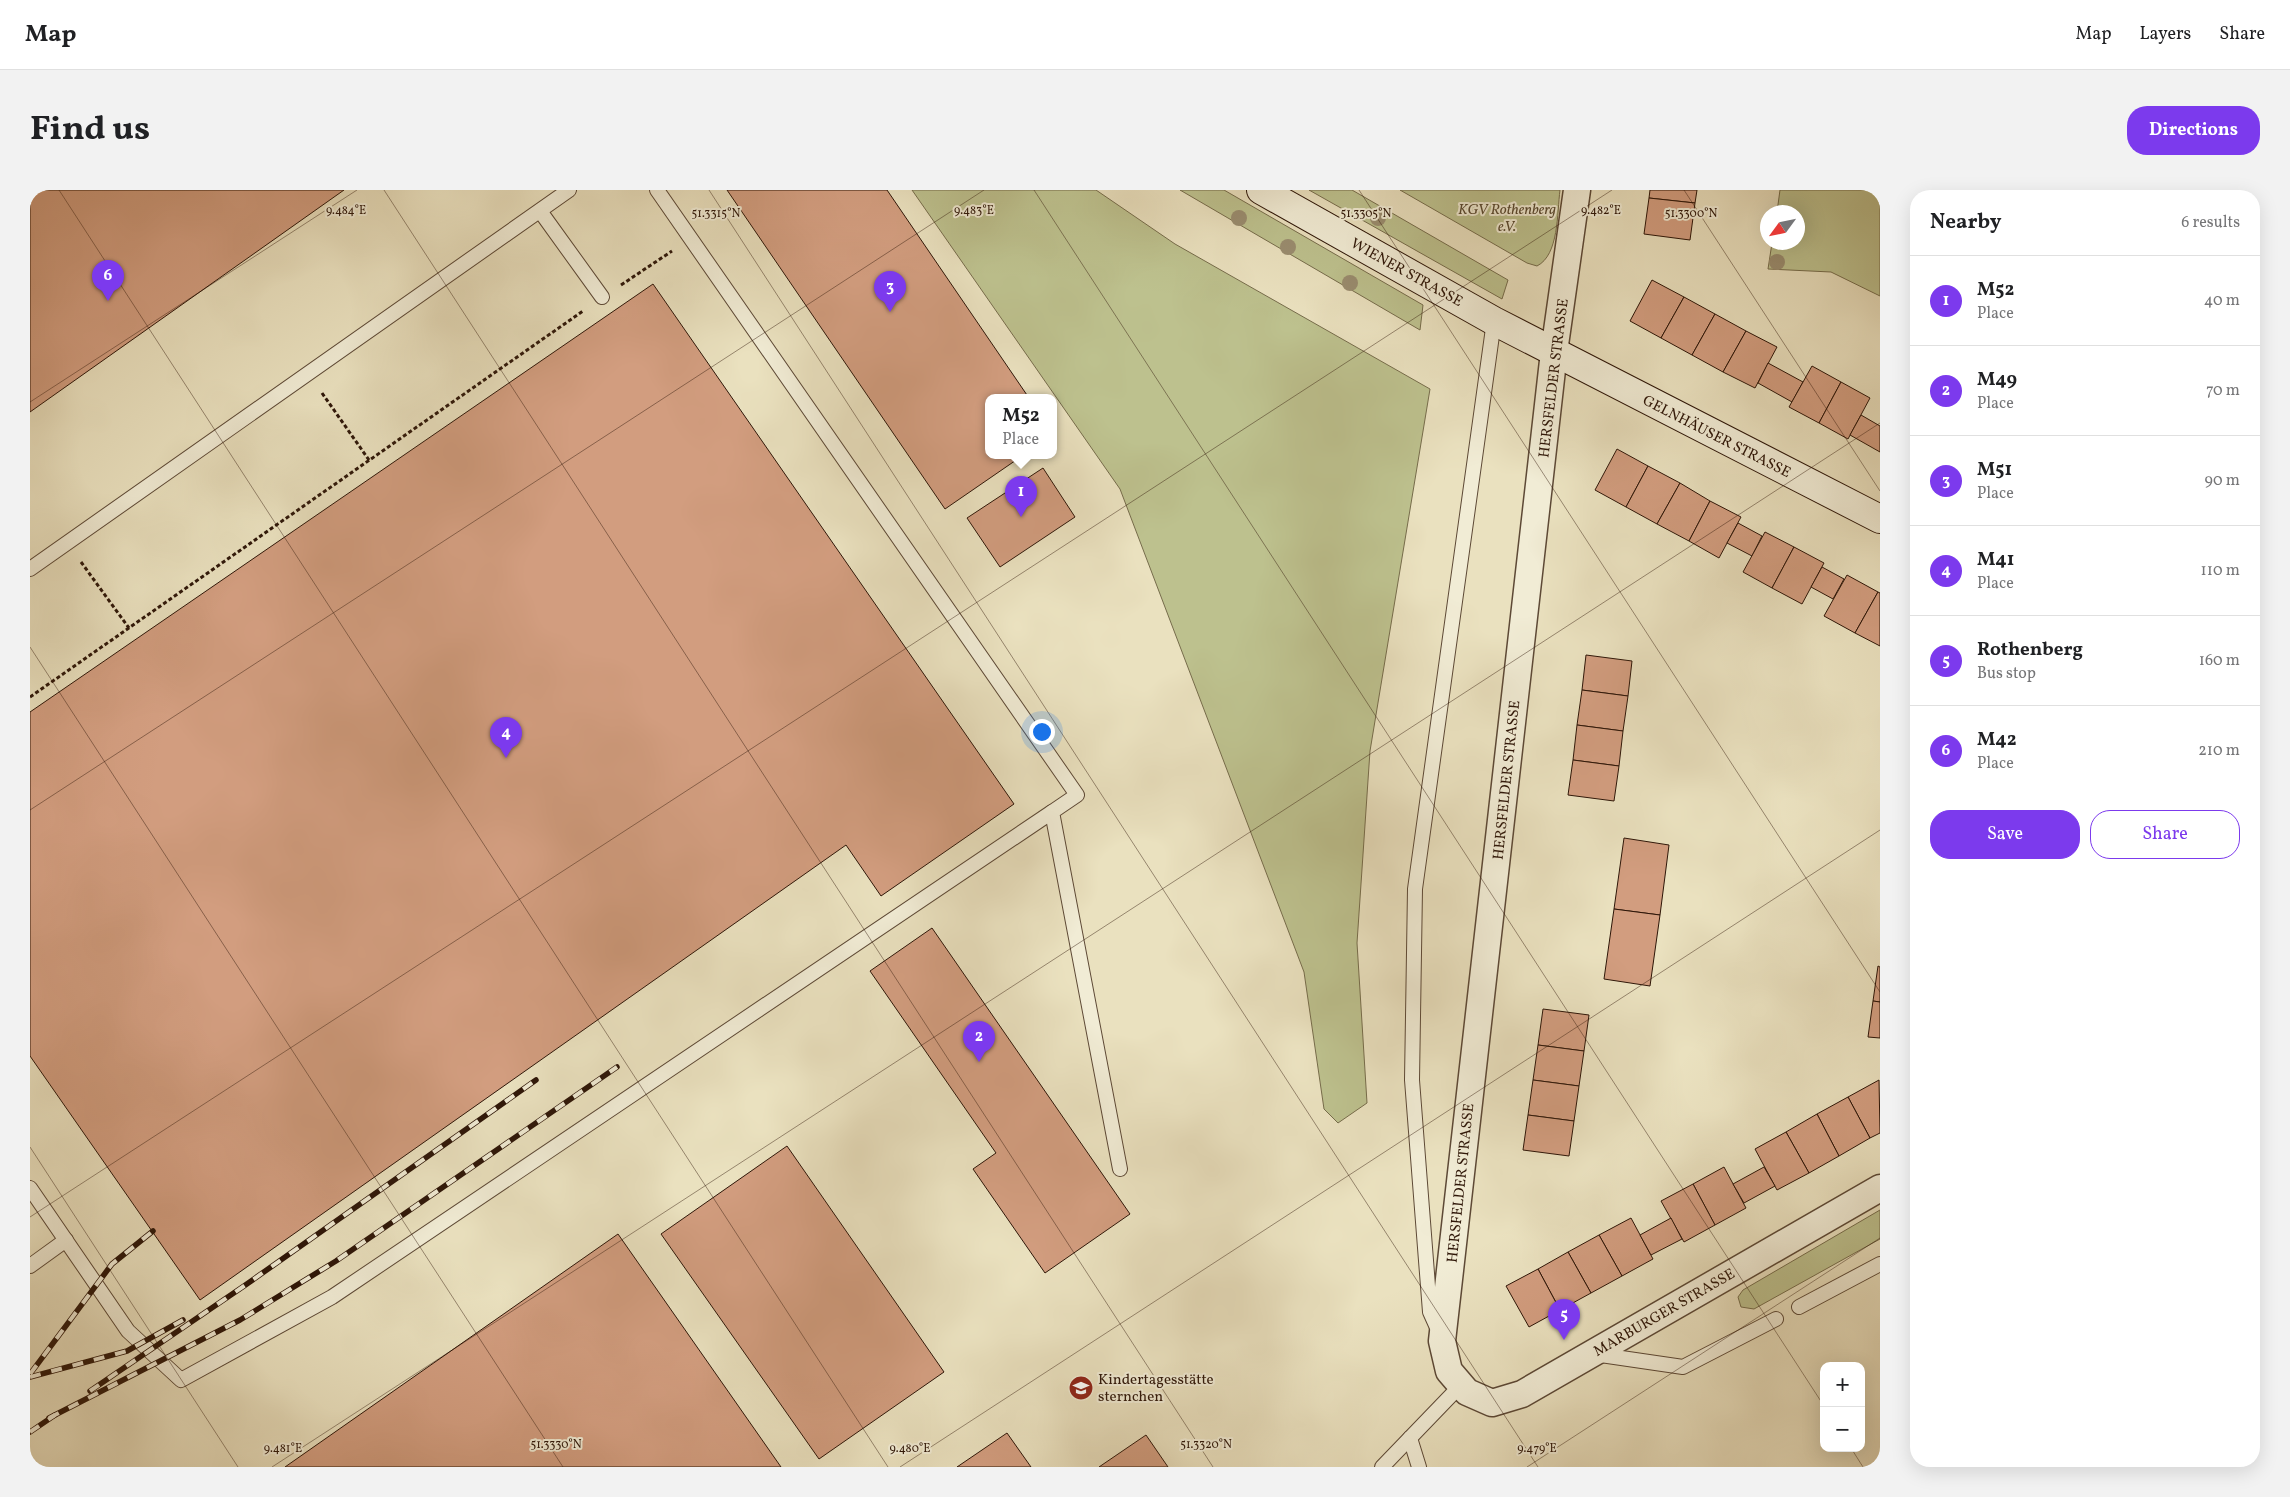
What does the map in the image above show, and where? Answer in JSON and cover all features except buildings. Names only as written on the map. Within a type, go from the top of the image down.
[{"type":"main road","name":"WIENER STRASSE","points":[[1261,190],[1494,321],[1554,352]]},
{"type":"main road","name":"GELNHÄUSER STRASSE","points":[[1554,352],[1880,519]]},
{"type":"street","name":"HERSFELDER STRASSE","points":[[1455,1378],[1442,1341],[1554,352],[1577,190]]},
{"type":"street","name":"MARBURGER STRASSE","points":[[1455,1378],[1467,1392],[1492,1403],[1522,1394],[1880,1188]]},
{"type":"lane","points":[[30,569],[569,190]]},
{"type":"lane","points":[[30,1188],[128,1330],[181,1380],[332,1296],[1077,795],[657,190]]},
{"type":"lane","points":[[540,211],[602,298]]},
{"type":"lane","points":[[1442,1341],[1430,1312],[1412,1080],[1415,889],[1494,321]]},
{"type":"lane","points":[[1052,812],[1120,1169]]},
{"type":"lane","points":[[30,1266],[66,1240]]},
{"type":"lane","points":[[1799,1307],[1880,1264]]},
{"type":"lane","points":[[1592,1354],[1683,1367],[1776,1319]]},
{"type":"lane","points":[[1382,1467],[1410,1438],[1455,1378]]},
{"type":"lane","points":[[1410,1438],[1419,1467]]},
{"type":"path","points":[[30,697],[691,238]]},
{"type":"path","points":[[309,373],[369,460]]},
{"type":"path","points":[[67,543],[129,628]]},
{"type":"green space","points":[[912,190],[1096,190],[1175,244],[1430,389],[1370,751],[1357,943],[1367,1103],[1338,1123],[1324,1109],[1304,972],[1120,489],[1057,398],[1057,394],[1054,394]]},
{"type":"green space","points":[[1180,190],[1224,190],[1423,305],[1420,330]]},
{"type":"green space","points":[[1309,190],[1352,190],[1508,280],[1502,299]]},
{"type":"green space","name":"KGV Rothenberg e.V.","points":[[1400,190],[1560,190],[1556,232],[1553,243],[1544,261],[1537,266],[1527,263]]},
{"type":"green space","points":[[1780,190],[1873,190],[1880,194],[1880,296],[1831,272],[1768,269],[1771,250],[1805,250],[1805,205],[1778,205]]},
{"type":"green space","points":[[1880,1210],[1880,1239],[1754,1309],[1741,1307],[1738,1297],[1743,1290]]},
{"type":"railway","points":[[49,1418],[240,1320],[336,1261],[617,1067]]},
{"type":"railway","points":[[90,1391],[244,1286],[536,1080]]},
{"type":"railway","points":[[30,1374],[112,1264],[153,1231]]},
{"type":"railway","points":[[30,1377],[127,1351],[183,1320]]},
{"type":"railway","points":[[30,1432],[55,1415]]},
{"type":"place","name":"M42","points":[[108,301]]},
{"type":"place","name":"M51","points":[[890,312]]},
{"type":"place","name":"M52","points":[[1021,517]]},
{"type":"place","name":"M41","points":[[506,758]]},
{"type":"place","name":"M49","points":[[979,1062]]},
{"type":"place","name":"Rothenberg","points":[[1564,1340]]},
{"type":"place","name":"Kindertagesstätte sternchen","points":[[1081,1388]]}]
